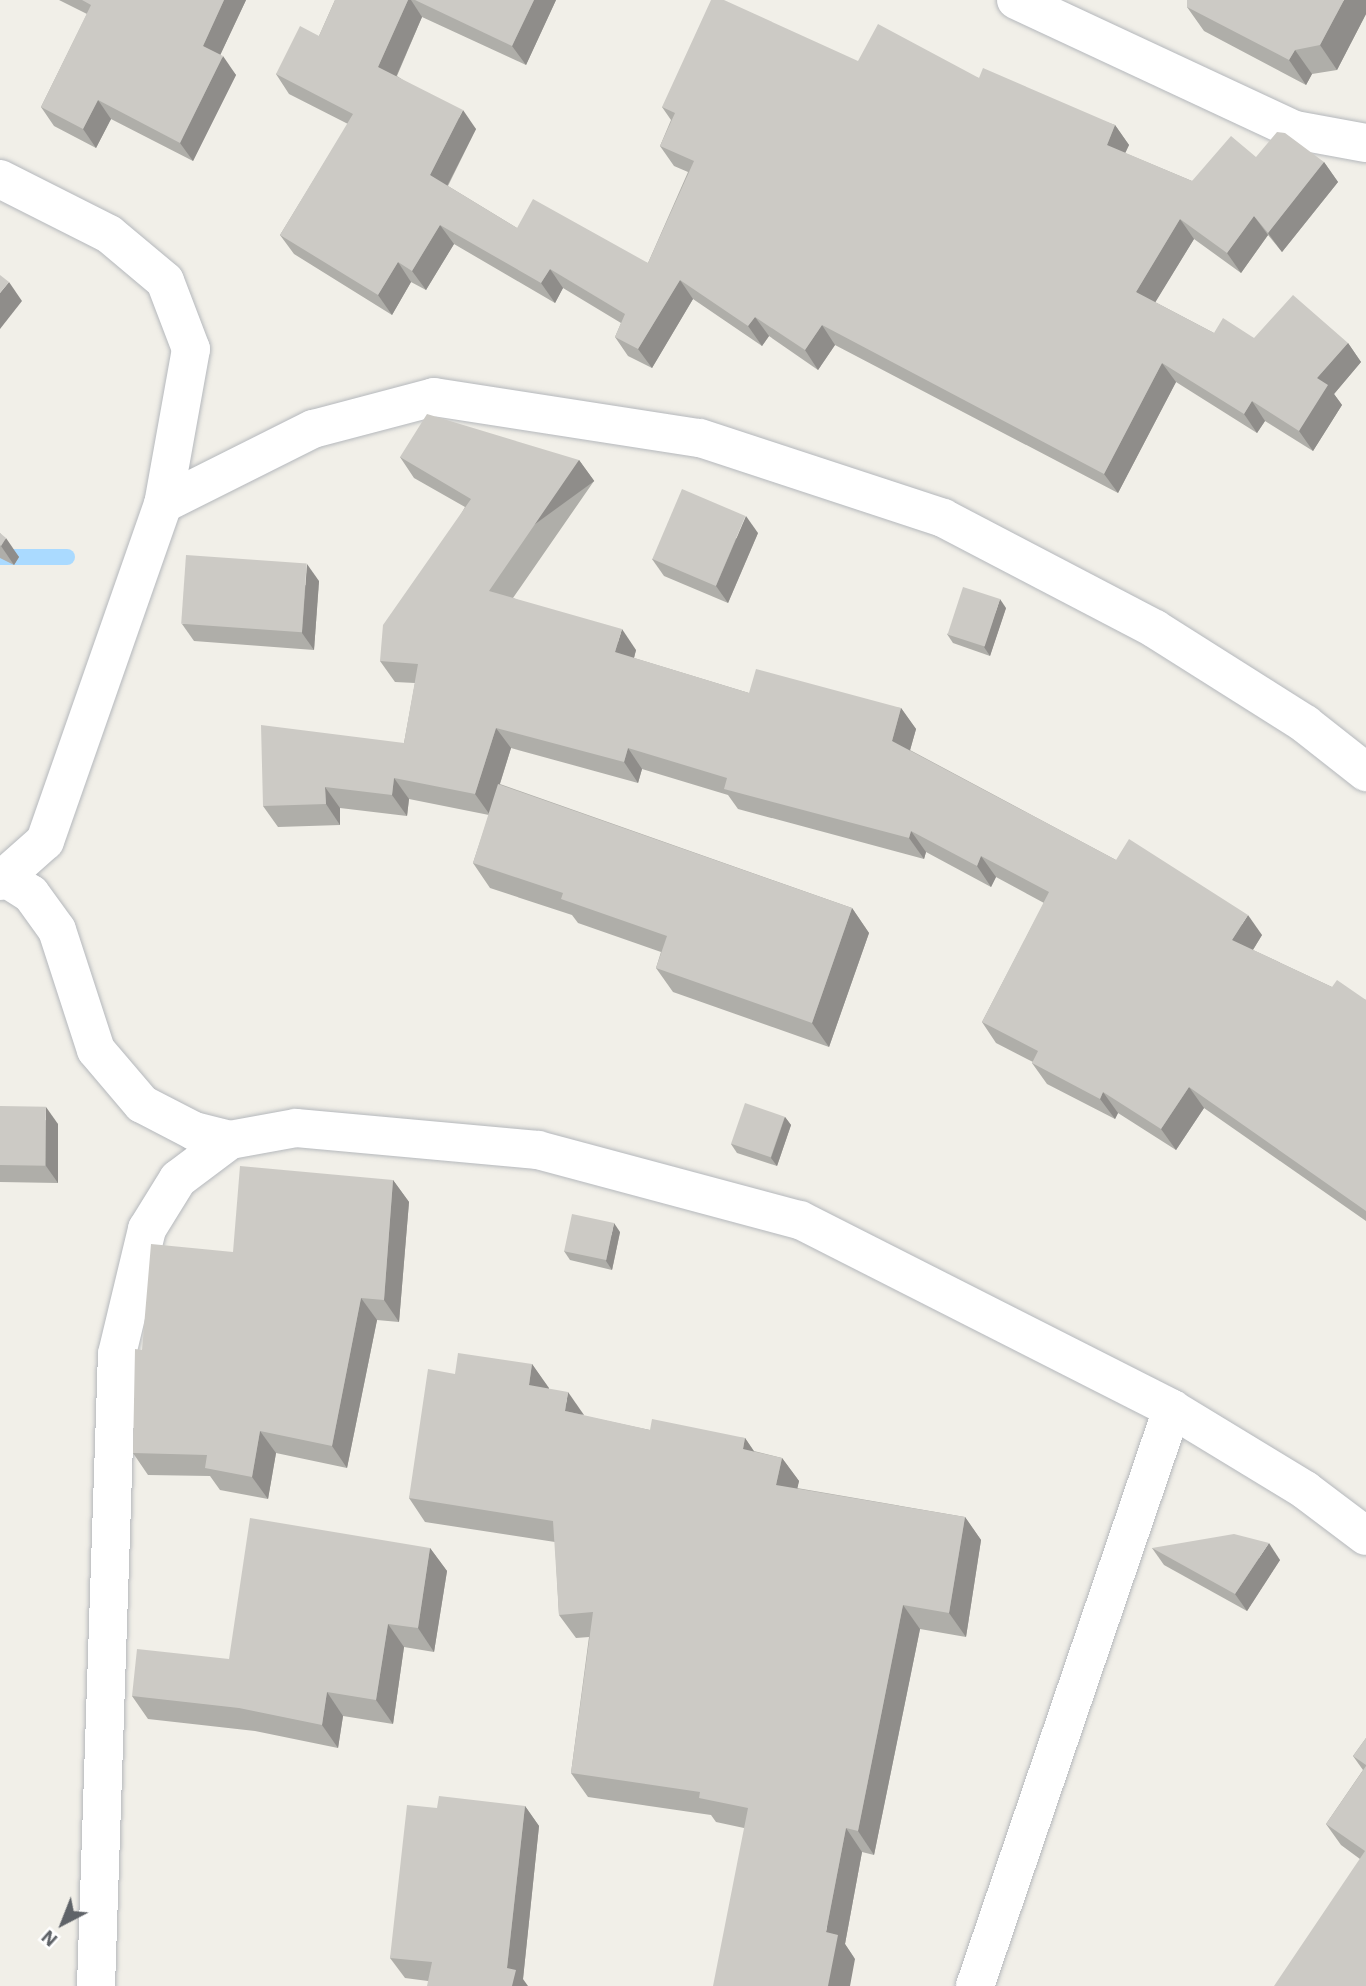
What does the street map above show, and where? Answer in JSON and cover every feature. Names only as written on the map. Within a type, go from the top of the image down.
[{"type":"street","points":[[1016,0],[1295,130],[1366,143]]},
{"type":"street","points":[[0,179],[109,234],[165,281],[191,349],[163,504],[45,841],[4,880],[31,894],[57,930],[96,1050],[142,1104],[194,1131],[230,1139],[296,1128],[538,1150],[800,1220],[1172,1409],[1305,1490],[1366,1536]]},
{"type":"street","points":[[163,504],[313,429],[434,397],[700,438],[943,518],[1154,629],[1305,724],[1366,772]]},
{"type":"street","points":[[96,1986],[117,1354],[147,1229],[178,1178],[230,1139]]},
{"type":"street","points":[[975,1986],[1172,1409]]},
{"type":"building","points":[[82,0],[224,0],[203,46],[223,56],[180,143],[98,100],[83,129],[41,107],[91,5]]},
{"type":"building","points":[[335,0],[408,0],[378,67],[463,110],[430,175],[517,228],[533,199],[648,263],[694,161],[660,146],[675,113],[662,107],[711,0],[724,0],[858,61],[878,24],[979,78],[983,68],[1115,125],[1107,145],[1192,181],[1231,136],[1256,157],[1277,132],[1285,133],[1324,162],[1268,233],[1254,216],[1227,253],[1180,219],[1136,292],[1214,333],[1223,318],[1254,338],[1293,295],[1348,343],[1317,378],[1328,385],[1299,431],[1252,401],[1244,414],[1162,363],[1104,474],[822,325],[805,350],[755,317],[748,326],[680,280],[638,349],[615,337],[625,314],[550,269],[541,283],[440,225],[412,271],[398,262],[378,295],[280,235],[353,114],[276,74],[300,26],[319,36]]},
{"type":"building","points":[[415,0],[534,0],[512,46]]},
{"type":"building","points":[[1187,0],[1344,0],[1320,45],[1295,50],[1289,60],[1187,7]]},
{"type":"building","points":[[0,275],[9,282],[0,293]]},
{"type":"building","points":[[427,414],[579,460],[489,591],[622,629],[615,652],[749,693],[756,669],[901,708],[892,741],[1116,860],[1129,839],[1248,915],[1232,940],[1332,987],[1337,980],[1366,1000],[1366,1211],[1189,1087],[1161,1129],[1103,1092],[1100,1099],[1032,1063],[1038,1051],[982,1022],[1049,892],[981,856],[977,866],[911,831],[909,838],[724,789],[727,778],[628,748],[624,762],[496,728],[475,794],[394,778],[392,795],[325,787],[326,804],[263,806],[261,725],[404,743],[418,664],[380,661],[383,625],[471,499],[400,457]]},
{"type":"building","points":[[682,489],[746,516],[716,586],[652,559]]},
{"type":"building","points":[[0,533],[6,538],[1,546],[0,545]]},
{"type":"building","points":[[186,555],[307,563],[302,632],[181,624]]},
{"type":"building","points":[[963,587],[1000,599],[985,647],[948,635]]},
{"type":"building","points":[[498,784],[852,908],[812,1023],[656,968],[667,936],[561,899],[563,893],[473,863]]},
{"type":"building","points":[[745,1103],[785,1117],[771,1157],[731,1144]]},
{"type":"building","points":[[0,1106],[46,1107],[45,1166],[0,1165]]},
{"type":"building","points":[[240,1166],[393,1180],[384,1300],[361,1298],[332,1446],[260,1431],[252,1477],[205,1468],[207,1455],[133,1453],[135,1349],[142,1350],[151,1244],[233,1252]]},
{"type":"building","points":[[572,1214],[614,1223],[606,1260],[564,1251]]},
{"type":"building","points":[[458,1353],[532,1364],[529,1385],[568,1392],[565,1411],[650,1430],[652,1419],[745,1438],[743,1449],[782,1458],[776,1485],[965,1517],[949,1613],[903,1605],[858,1831],[846,1828],[826,1932],[838,1935],[828,1986],[713,1986],[748,1808],[699,1798],[700,1792],[571,1773],[593,1612],[559,1615],[553,1521],[409,1498],[428,1369],[455,1374]]},
{"type":"building","points":[[250,1518],[430,1548],[418,1628],[388,1624],[376,1700],[327,1692],[322,1725],[239,1708],[132,1696],[137,1649],[229,1659]]},
{"type":"building","points":[[1234,1534],[1269,1543],[1235,1594],[1152,1548]]},
{"type":"building","points":[[1366,1738],[1366,1765],[1353,1756]]},
{"type":"building","points":[[1366,1766],[1366,1986],[1274,1986],[1365,1851],[1326,1824]]},
{"type":"building","points":[[439,1796],[525,1806],[507,1968],[516,1970],[512,1986],[427,1986],[432,1962],[390,1958],[407,1805],[437,1808]]},
{"type":"waterway","points":[[0,557],[67,557]]}]
